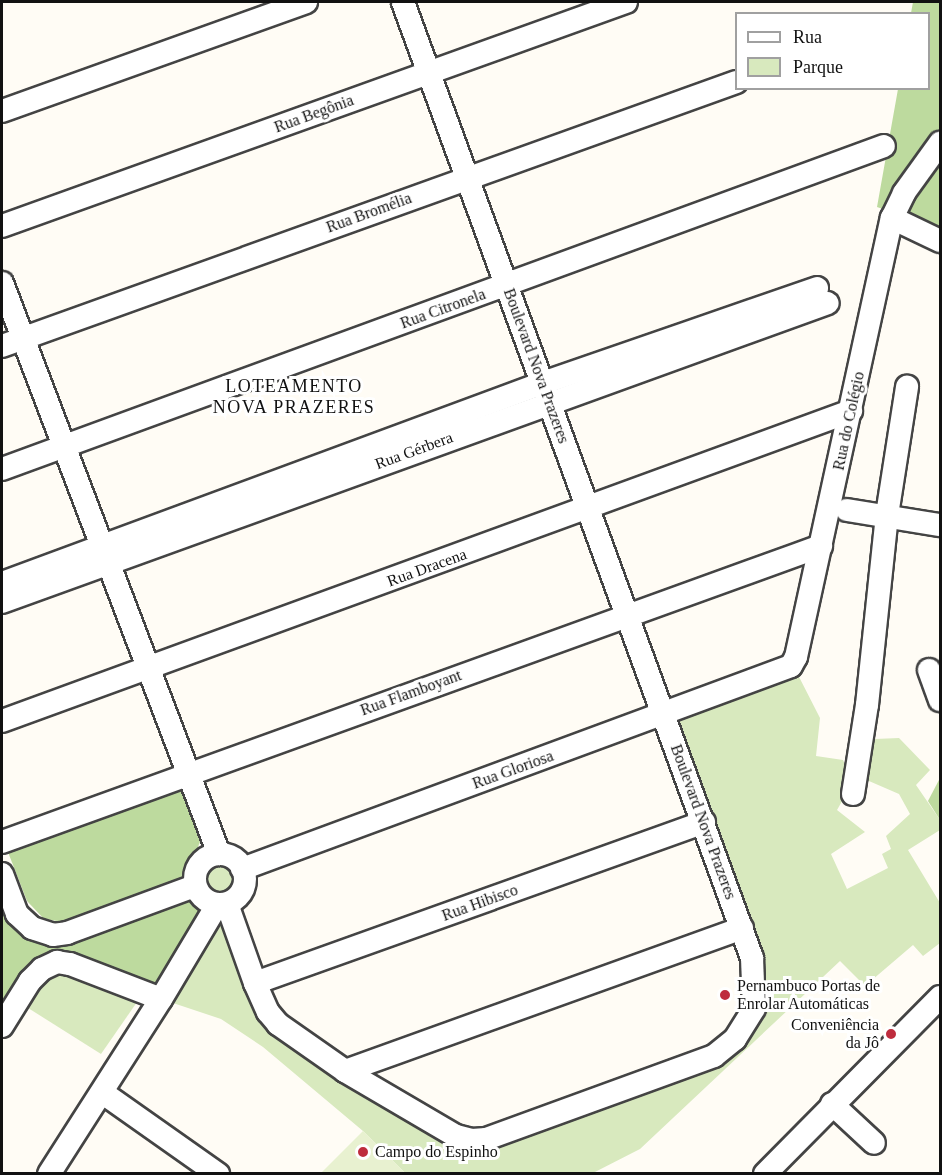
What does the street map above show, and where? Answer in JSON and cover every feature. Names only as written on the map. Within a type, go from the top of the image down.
[{"type":"street","points":[[2,111],[306,2]]},
{"type":"street","name":"Boulevard Nova Prazeres","points":[[222,904],[268,1011],[278,1024],[345,1071],[456,1136],[472,1140],[486,1139],[714,1056],[735,1040],[754,1008],[756,991],[752,958],[742,928],[403,2]]},
{"type":"street","name":"Rua Begônia","points":[[2,226],[626,2]]},
{"type":"street","name":"Rua Bromélia","points":[[12,343],[735,82]]},
{"type":"street","name":"Rua do Colégio","points":[[783,671],[796,657],[892,218],[904,193],[940,143]]},
{"type":"street","name":"Rua Citronela","points":[[2,468],[884,146]]},
{"type":"street","points":[[892,218],[940,241]]},
{"type":"street","points":[[2,283],[12,343],[63,446],[219,854]]},
{"type":"street","name":"Rua Gérbera","points":[[2,602],[105,555],[546,393],[822,296]]},
{"type":"street","points":[[853,794],[867,705],[886,515],[907,387]]},
{"type":"street","name":"Rua Dracena","points":[[2,721],[589,509],[851,411]]},
{"type":"street","points":[[847,510],[940,525]]},
{"type":"street","name":"Rua Flamboyant","points":[[2,842],[627,614],[821,546]]},
{"type":"street","name":"Rua Gérbera","points":[[2,583],[105,555]]},
{"type":"street","points":[[929,670],[940,700]]},
{"type":"street","name":"Rua Gloriosa","points":[[243,869],[783,671]]},
{"type":"street","name":"Rua Hibisco","points":[[255,983],[704,822]]},
{"type":"street","points":[[49,1173],[103,1093],[222,904],[240,894],[243,869],[233,858],[219,854],[201,862],[195,873],[195,886],[203,899],[222,904]]},
{"type":"street","points":[[2,874],[17,914],[32,928],[53,935],[67,933],[195,886]]},
{"type":"street","points":[[345,1071],[742,928]]},
{"type":"street","points":[[2,1026],[30,981],[48,965],[57,962],[70,964],[161,999]]},
{"type":"street","points":[[772,1171],[832,1104],[940,997]]},
{"type":"street","points":[[103,1093],[218,1173]]},
{"type":"street","points":[[832,1104],[874,1143]]},
{"type":"green space","points":[[913,2],[940,2],[940,229],[877,207],[898,90],[930,90],[930,12],[911,12]]},
{"type":"green space","points":[[795,669],[820,718],[816,756],[843,760],[853,782],[837,810],[865,832],[831,854],[847,889],[888,868],[882,854],[891,849],[886,836],[910,814],[899,794],[862,778],[875,739],[899,738],[930,770],[916,785],[940,820],[940,830],[908,850],[940,903],[940,943],[923,956],[913,945],[865,986],[840,961],[640,1149],[593,1173],[405,1173],[363,1131],[263,1047],[221,1019],[161,999],[217,905],[268,1011],[472,1140],[714,1056],[756,991],[673,723]]},
{"type":"green space","points":[[940,778],[940,820],[928,801]]},
{"type":"green space","points":[[183,787],[201,839],[186,879],[71,923],[44,919],[27,901],[6,847]]},
{"type":"green space","points":[[220,864],[226,865],[234,873],[234,885],[226,893],[220,894],[214,893],[206,885],[205,879],[206,873],[214,865]]},
{"type":"green space","points":[[2,879],[31,935],[194,897],[203,906],[158,984],[65,951],[44,962],[2,1024]]},
{"type":"green space","points":[[48,965],[144,992],[101,1054],[17,1001]]},
{"type":"green space","name":"Campo do Espinho","points":[[363,1131],[405,1173],[321,1173]]},
{"type":"place","name":"Pernambuco Portas de Enrolar Automáticas","points":[[725,995]]},
{"type":"place","name":"Conveniência da Jô","points":[[891,1034]]},
{"type":"place","name":"Campo do Espinho","points":[[363,1152]]},
{"type":"district","name":"LOTEAMENTO NOVA PRAZERES","points":[[294,397]]}]
